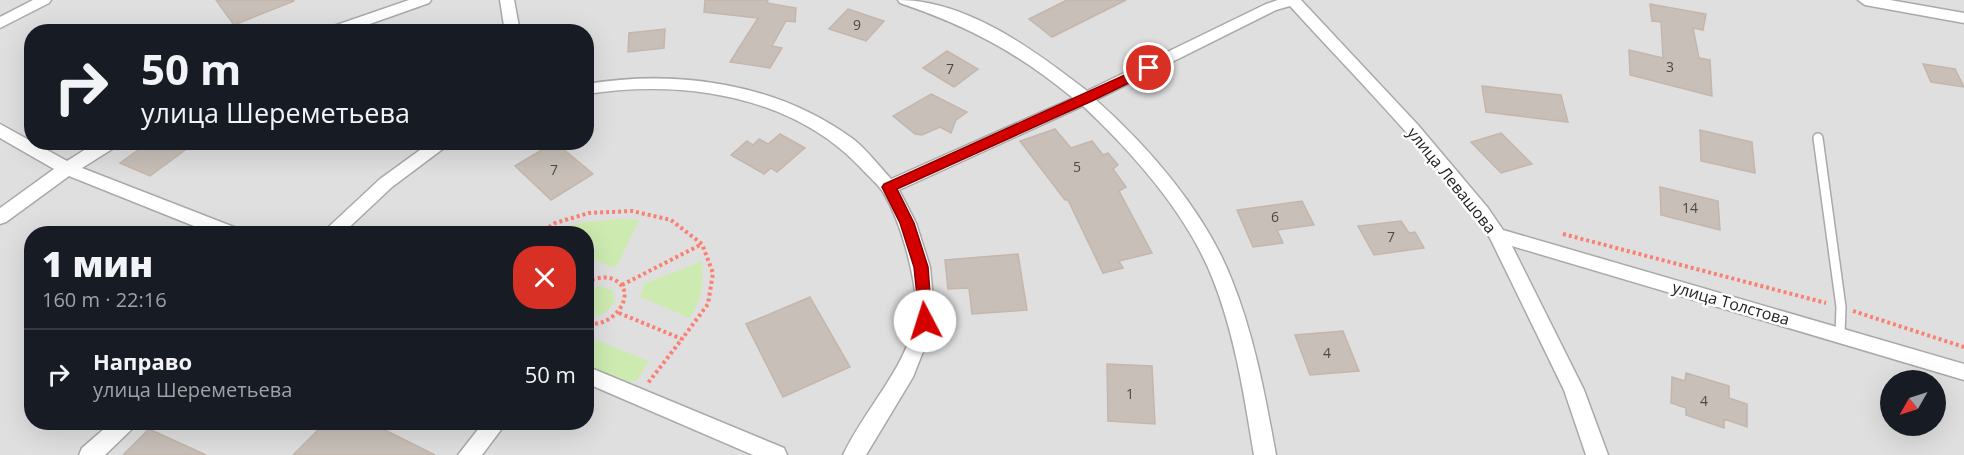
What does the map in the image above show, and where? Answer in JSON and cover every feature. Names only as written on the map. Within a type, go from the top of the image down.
[{"type":"street","points":[[0,23],[44,0]]},
{"type":"street","points":[[354,24],[424,0]]},
{"type":"street","points":[[507,0],[512,24]]},
{"type":"street","points":[[905,0],[977,26],[1032,59],[1087,98],[1139,151],[1188,216],[1220,274],[1249,360],[1265,455]]},
{"type":"street","points":[[889,187],[1087,98],[1271,7],[1293,0]]},
{"type":"street","name":"улица Левашова","points":[[1293,0],[1412,129],[1482,213],[1497,235],[1574,390],[1597,455]]},
{"type":"street","points":[[1866,0],[1964,18]]},
{"type":"street","points":[[594,88],[617,84],[704,87],[755,97],[783,106],[848,144],[889,187],[907,223],[921,267],[925,321],[906,371],[854,455]]},
{"type":"street","points":[[0,130],[24,144]]},
{"type":"street","points":[[34,150],[67,169],[213,226]]},
{"type":"street","points":[[0,218],[67,169],[98,150]]},
{"type":"street","points":[[339,226],[386,183],[433,150]]},
{"type":"street","name":"улица Толстова","points":[[1497,235],[1964,372]]},
{"type":"street","points":[[594,377],[776,455]]},
{"type":"street","points":[[90,455],[117,430]]},
{"type":"street","points":[[469,455],[490,430]]},
{"type":"lane","points":[[1818,138],[1841,307],[1840,334]]},
{"type":"path","points":[[551,226],[589,213],[632,211],[671,220],[702,244],[713,273],[708,304],[639,396]]},
{"type":"path","points":[[1551,231],[1841,307],[1964,346]]},
{"type":"path","points":[[622,285],[702,244]]},
{"type":"path","points":[[594,280],[614,279],[622,285],[626,294],[625,303],[619,313],[608,321],[594,324]]},
{"type":"path","points":[[619,313],[682,339]]},
{"type":"shaded area","points":[[0,0],[1964,0],[1964,455],[0,455]]},
{"type":"green space","points":[[639,220],[616,268],[594,260],[594,249],[597,245],[594,244],[594,226],[570,226],[584,222]]},
{"type":"green space","points":[[702,261],[701,291],[690,318],[640,297],[644,284]]},
{"type":"green space","points":[[600,286],[613,291],[615,303],[603,314],[594,316],[594,288]]},
{"type":"green space","points":[[594,339],[649,361],[637,380],[624,385],[594,373]]},
{"type":"building","points":[[216,0],[294,1],[236,24],[233,24]]},
{"type":"building","points":[[705,0],[768,0],[767,3],[796,8],[795,22],[786,21],[772,46],[782,48],[770,68],[730,62],[758,18],[704,12]]},
{"type":"building","points":[[1067,0],[1126,0],[1052,37],[1029,19]]},
{"type":"building","points":[[1650,4],[1706,14],[1703,30],[1693,28],[1699,58],[1710,60],[1712,96],[1630,75],[1629,50],[1663,58],[1661,22],[1652,21]]},
{"type":"building","points":[[848,9],[884,21],[866,41],[829,29]]},
{"type":"building","points":[[665,29],[664,48],[628,52],[629,33]]},
{"type":"building","points":[[947,51],[978,69],[954,87],[923,68]]},
{"type":"building","points":[[1923,64],[1955,69],[1964,87],[1931,82]]},
{"type":"building","points":[[1482,86],[1561,95],[1568,122],[1486,112]]},
{"type":"building","points":[[931,94],[967,112],[956,120],[951,133],[940,127],[922,135],[915,134],[893,116]]},
{"type":"building","points":[[1055,129],[1071,148],[1092,141],[1103,155],[1108,153],[1118,165],[1113,169],[1126,187],[1119,191],[1152,253],[1119,261],[1123,268],[1103,273],[1068,200],[1065,200],[1020,141]]},
{"type":"building","points":[[1700,130],[1752,142],[1755,173],[1701,161]]},
{"type":"building","points":[[1501,133],[1532,164],[1501,173],[1471,142]]},
{"type":"building","points":[[780,134],[805,148],[777,172],[771,168],[764,174],[731,155],[747,141],[753,145],[759,139],[768,144]]},
{"type":"building","points":[[138,150],[185,150],[150,176],[120,163]]},
{"type":"building","points":[[542,150],[564,150],[593,174],[551,200],[515,166]]},
{"type":"building","points":[[1660,187],[1718,201],[1720,230],[1661,215]]},
{"type":"building","points":[[1302,201],[1314,225],[1277,230],[1283,243],[1253,247],[1237,210]]},
{"type":"building","points":[[1401,221],[1409,233],[1415,232],[1424,248],[1374,255],[1358,226]]},
{"type":"building","points":[[1018,254],[1027,310],[972,314],[969,288],[948,289],[945,260]]},
{"type":"building","points":[[810,297],[850,367],[783,397],[746,324]]},
{"type":"building","points":[[1343,331],[1359,371],[1310,375],[1295,335]]},
{"type":"building","points":[[1107,364],[1152,366],[1155,424],[1108,421]]},
{"type":"building","points":[[1686,373],[1729,386],[1729,398],[1747,404],[1747,427],[1724,419],[1724,428],[1686,415],[1686,408],[1671,403],[1672,377],[1685,381]]},
{"type":"building","points":[[148,430],[151,430],[206,455],[123,455]]},
{"type":"building","points":[[318,430],[385,430],[435,455],[293,455]]},
{"type":"route","points":[[925,321],[921,267],[907,223],[889,187],[1149,68]]}]
